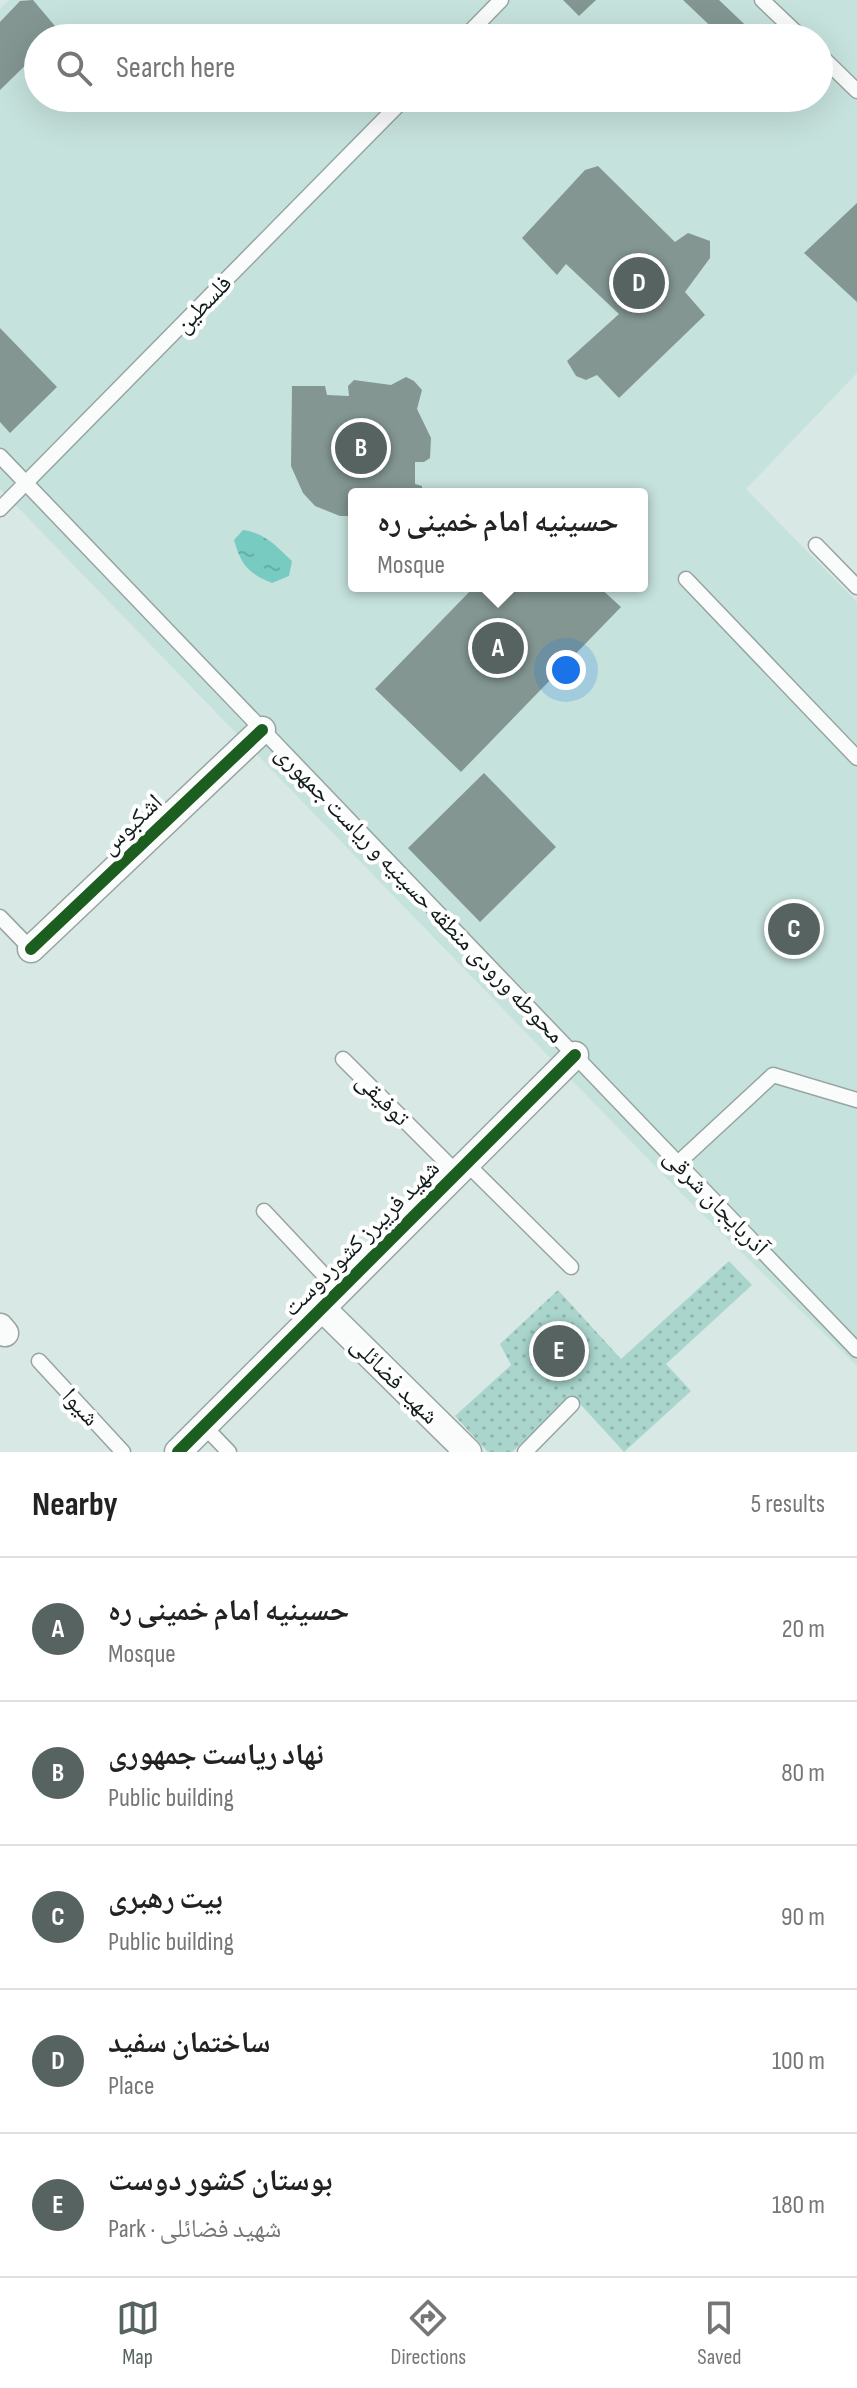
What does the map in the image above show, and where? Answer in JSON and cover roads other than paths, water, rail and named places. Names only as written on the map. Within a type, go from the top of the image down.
[{"type":"street","name":"اشکبوس","points":[[31,949],[262,730]]},
{"type":"street","name":"شهید فریبرز کشوردوست","points":[[178,1452],[575,1055]]},
{"type":"street","name":"شهید فضائلی","points":[[330,1299],[468,1452]]},
{"type":"lane","points":[[478,24],[501,0]]},
{"type":"lane","points":[[762,0],[787,24]]},
{"type":"lane","points":[[833,68],[857,91]]},
{"type":"lane","name":"فلسطین","points":[[0,509],[391,112]]},
{"type":"lane","name":"محوطه ورودی منطقه حسینیه و ریاست جمهوری","points":[[0,456],[575,1055]]},
{"type":"lane","points":[[816,545],[857,587]]},
{"type":"lane","points":[[686,579],[857,758]]},
{"type":"lane","points":[[0,917],[31,949]]},
{"type":"lane","name":"آذربایجان شرقی","points":[[575,1055],[857,1350]]},
{"type":"lane","name":"توفیقی","points":[[343,1059],[571,1267]]},
{"type":"lane","points":[[678,1163],[773,1075],[857,1100]]},
{"type":"lane","points":[[264,1211],[330,1299]]},
{"type":"lane","name":"شیوا","points":[[39,1361],[123,1452]]},
{"type":"lane","points":[[525,1452],[572,1404]]},
{"type":"lane","points":[[204,1426],[229,1452]]},
{"type":"water","points":[[243,530],[264,537],[292,561],[289,576],[272,583],[246,567],[234,540]]},
{"type":"place","name":"ساختمان سفید","points":[[639,283]]},
{"type":"place","name":"نهاد ریاست جمهوری","points":[[361,448]]},
{"type":"place","name":"حسینیه امام خمینی ره","points":[[498,648]]},
{"type":"place","name":"بیت رهبری","points":[[794,929]]},
{"type":"place","name":"بوستان کشور دوست","points":[[559,1351]]}]
